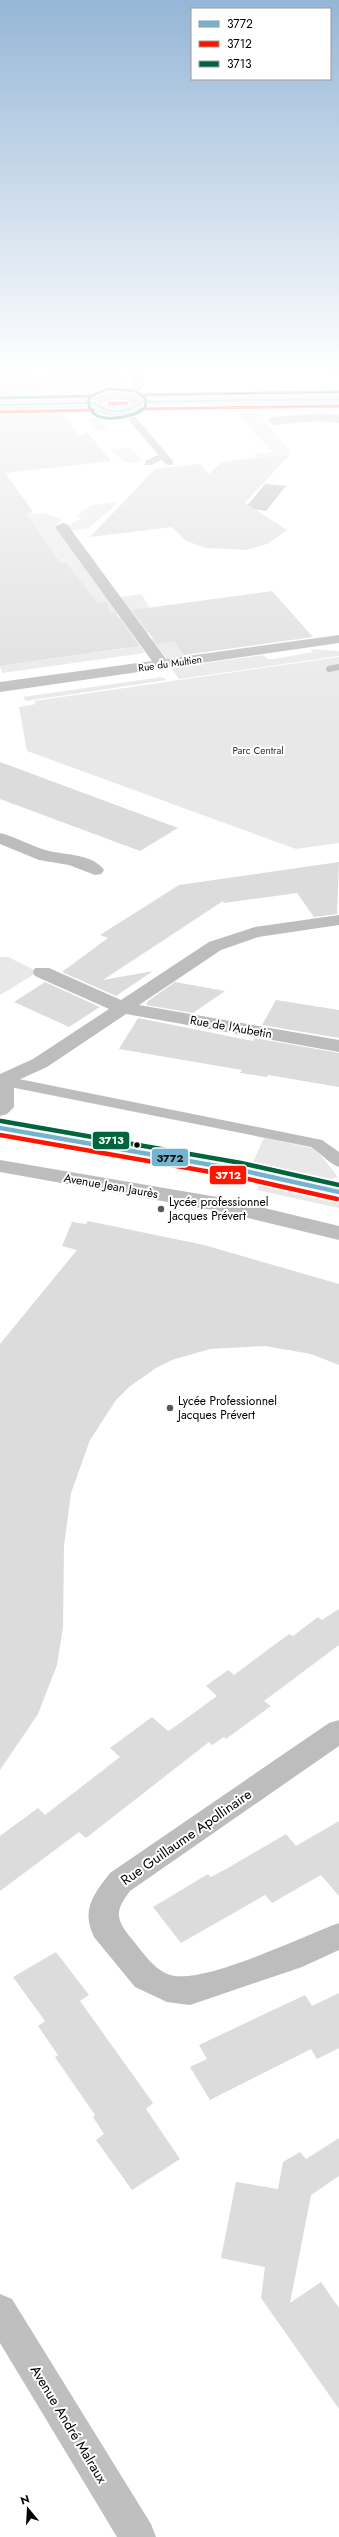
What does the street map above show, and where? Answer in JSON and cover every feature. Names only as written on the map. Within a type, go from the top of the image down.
[{"type":"street","points":[[62,527],[162,664]]},
{"type":"street","name":"Rue du Multien","points":[[0,687],[339,639]]},
{"type":"street","points":[[0,838],[46,856],[73,860],[95,870]]},
{"type":"street","points":[[0,1110],[4,1107],[1,1082],[40,1063],[215,946],[255,932],[339,920]]},
{"type":"street","name":"Rue de l'Aubetin","points":[[42,972],[123,1008],[339,1046]]},
{"type":"street","points":[[0,1128],[240,1170],[339,1192]]},
{"type":"street","name":"Avenue Jean Jaurès","points":[[0,1166],[223,1205],[339,1233]]},
{"type":"street","name":"Rue Guillaume Apollinaire","points":[[339,1731],[120,1882],[104,1903],[105,1928],[146,1978],[167,1988],[190,1991],[291,1958],[339,1936]]},
{"type":"street","name":"Avenue André Malraux","points":[[0,2311],[138,2537]]},
{"type":"lane","points":[[1,1082],[316,1143],[329,1152],[339,1162]]},
{"type":"green space","points":[[114,502],[117,504],[89,528],[70,531],[66,526],[81,519],[77,516],[90,506]]},
{"type":"green space","points":[[44,513],[62,519],[58,524],[62,527],[118,614],[49,624],[72,570],[66,562],[61,563],[56,555],[28,559],[18,515]]},
{"type":"green space","points":[[141,594],[165,630],[146,633],[119,597]]},
{"type":"green space","points":[[121,617],[145,653],[2,673],[0,666],[127,648],[68,624]]},
{"type":"green space","points":[[170,636],[186,656],[167,659],[151,639]]},
{"type":"green space","points":[[310,649],[339,651],[339,656],[179,679],[171,668],[263,655],[268,659],[274,659],[313,652]]},
{"type":"green space","name":"Parc Central","points":[[339,657],[339,843],[296,849],[27,751],[19,707],[36,704],[34,701]]},
{"type":"green space","points":[[162,677],[167,680],[26,701],[23,697]]},
{"type":"green space","points":[[0,957],[8,957],[38,972],[0,995]]},
{"type":"green space","points":[[264,1138],[316,1149],[338,1177],[331,1179],[253,1162]]},
{"type":"green space","points":[[259,1185],[339,1202],[339,1208],[257,1190]]},
{"type":"shaded area","points":[[259,491],[282,491],[266,511],[245,508]]},
{"type":"building","points":[[0,491],[18,491],[32,510],[32,513],[26,514],[61,563],[66,562],[97,603],[107,602],[110,613],[115,612],[139,646],[0,666]]},
{"type":"building","points":[[134,491],[256,491],[245,503],[287,530],[267,544],[246,550],[206,548],[186,541],[172,527],[90,537]]},
{"type":"building","points":[[272,591],[313,637],[184,655],[174,641],[157,644],[132,610]]},
{"type":"building","points":[[0,762],[178,828],[140,851],[0,799]]},
{"type":"building","points":[[339,862],[337,914],[314,917],[297,893],[224,903],[223,901],[103,980],[153,971],[116,996],[62,972],[108,938],[100,935],[179,885]]},
{"type":"building","points":[[45,982],[100,1007],[69,1027],[14,1002]]},
{"type":"building","points":[[175,982],[225,991],[193,1013],[146,1005],[148,1001]]},
{"type":"building","points":[[276,1000],[339,1010],[339,1038],[262,1025]]},
{"type":"building","points":[[138,1018],[253,1041],[254,1038],[339,1053],[339,1087],[268,1075],[267,1077],[240,1073],[242,1070],[119,1049]]},
{"type":"building","points":[[88,1221],[204,1245],[339,1284],[339,1365],[311,1354],[265,1346],[210,1349],[172,1360],[156,1368],[129,1387],[116,1400],[90,1440],[71,1493],[64,1546],[63,1627],[57,1665],[38,1714],[0,1770],[0,1344],[77,1250],[62,1246],[72,1222],[86,1224]]},
{"type":"building","points":[[339,1609],[339,1645],[264,1701],[271,1706],[226,1739],[224,1737],[212,1745],[209,1742],[86,1838],[79,1832],[0,1891],[0,1836],[38,1808],[45,1815],[120,1757],[110,1748],[152,1717],[168,1731],[217,1696],[206,1686],[228,1670],[234,1675],[289,1634],[293,1636],[318,1617],[322,1620]]},
{"type":"building","points":[[339,1821],[339,1896],[321,1875],[272,1903],[265,1895],[181,1943],[153,1907],[208,1874],[211,1877],[286,1834],[296,1846]]},
{"type":"building","points":[[56,1952],[89,1995],[80,2001],[153,2103],[146,2109],[180,2159],[132,2190],[96,2140],[104,2134],[93,2117],[95,2115],[55,2057],[58,2055],[38,2026],[45,2021],[13,1977]]},
{"type":"building","points":[[339,1993],[339,2048],[317,2059],[311,2049],[210,2100],[190,2067],[207,2059],[199,2045],[305,1995],[312,2006]]},
{"type":"building","points":[[339,2138],[339,2176],[311,2195],[290,2303],[321,2282],[339,2308],[339,2409],[261,2298],[265,2267],[221,2258],[236,2182],[278,2189],[283,2162],[300,2152],[306,2159]]},
{"type":"waterway","points":[[329,669],[339,667]]},
{"type":"transit line","name":"3713","points":[[1,1121],[241,1163],[339,1185]]},
{"type":"transit line","name":"3772","points":[[0,1128],[240,1170],[339,1192]]},
{"type":"transit line","name":"3712","points":[[0,1135],[239,1177],[337,1199]]},
{"type":"place","name":"Lycée professionnel Jacques Prévert","points":[[161,1209]]},
{"type":"place","name":"Lycée Professionnel Jacques Prévert","points":[[170,1408]]}]
